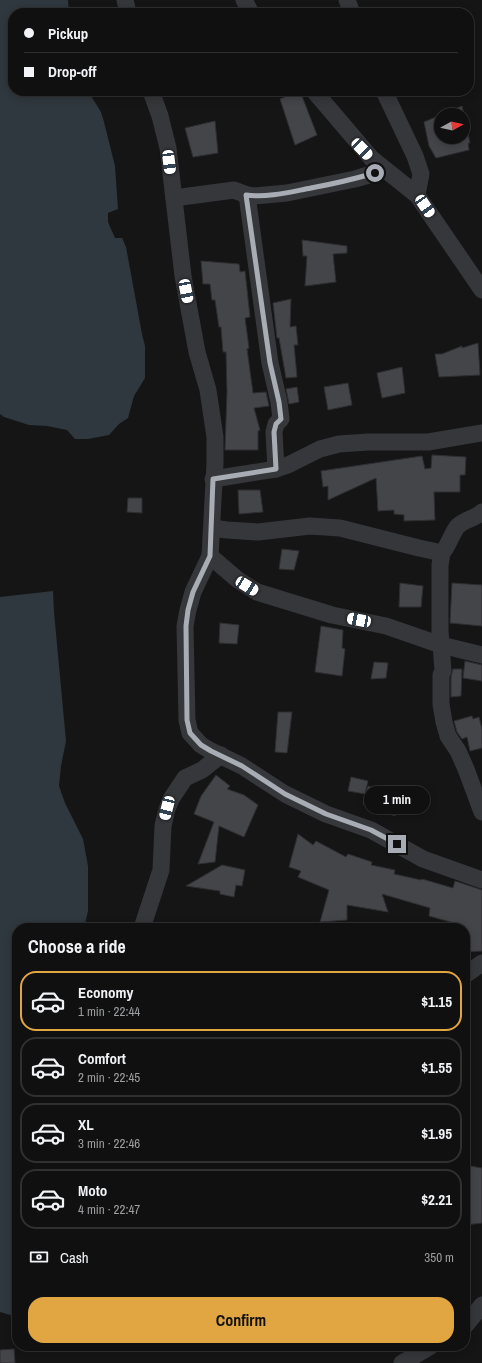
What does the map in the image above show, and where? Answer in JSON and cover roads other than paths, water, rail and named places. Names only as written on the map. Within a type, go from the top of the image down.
[{"type":"street","points":[[153,96],[160,116],[168,148],[183,276],[197,352],[208,390],[215,437],[210,556],[193,592],[188,610],[186,626],[187,720],[190,733],[201,745],[242,766],[285,794],[326,814],[371,830],[423,859],[482,880]]},
{"type":"street","points":[[318,96],[362,149],[385,170],[418,195],[482,290]]},
{"type":"street","points":[[386,96],[421,174],[418,195]]},
{"type":"street","points":[[174,198],[234,190],[246,195],[261,196],[287,193],[355,179],[385,170]]},
{"type":"street","points":[[246,195],[270,363],[279,402],[281,419],[276,424],[274,432],[276,469]]},
{"type":"street","points":[[213,479],[276,469],[288,465],[320,449],[340,444],[368,442],[428,442],[482,433]]},
{"type":"street","points":[[482,512],[478,516],[466,520],[458,527],[442,553],[440,565],[441,645],[443,672],[441,675],[442,714],[448,736],[458,751],[482,812]]},
{"type":"street","points":[[212,528],[258,532],[310,526],[340,528],[442,553]]},
{"type":"street","points":[[210,556],[238,580],[257,592],[332,615],[386,626],[441,645],[482,655]]},
{"type":"street","points":[[144,923],[161,870],[163,826],[167,808],[171,799],[185,778],[202,770],[221,755]]},
{"type":"street","points":[[470,971],[482,963]]},
{"type":"street","points":[[470,1320],[482,1305]]},
{"type":"street","points":[[402,1363],[422,1351]]}]
